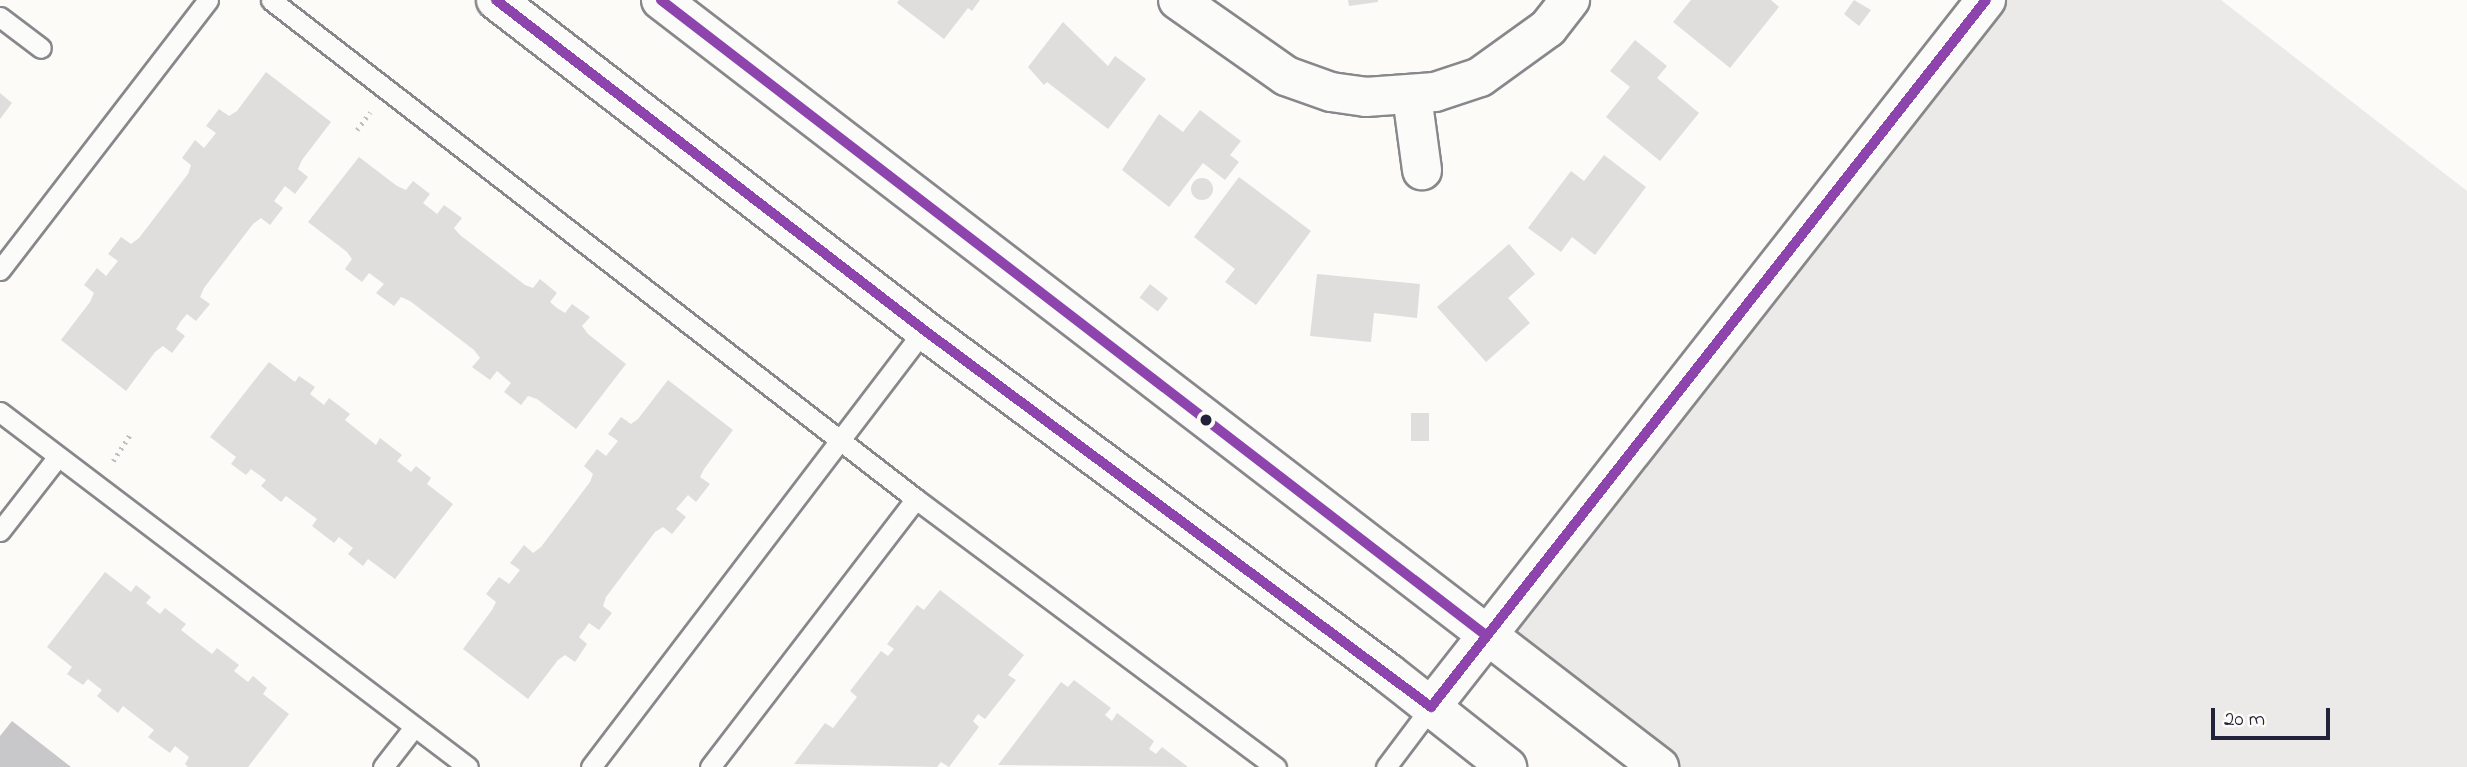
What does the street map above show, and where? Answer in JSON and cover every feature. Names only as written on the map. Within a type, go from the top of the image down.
[{"type":"main road","points":[[496,0],[925,330],[1431,707],[1507,767]]},
{"type":"main road","points":[[661,0],[1659,767]]},
{"type":"main road","points":[[1178,0],[1286,76],[1331,92],[1412,96],[1480,77],[1511,59],[1548,28],[1570,0]]},
{"type":"main road","points":[[1431,707],[1986,0]]},
{"type":"main road","points":[[1412,96],[1422,170]]},
{"type":"lane","points":[[0,270],[208,0]]},
{"type":"lane","points":[[271,0],[916,499],[1276,767]]},
{"type":"lane","points":[[0,17],[41,48]]},
{"type":"lane","points":[[591,767],[925,330]]},
{"type":"lane","points":[[0,412],[56,458],[468,767]]},
{"type":"lane","points":[[0,531],[56,458]]},
{"type":"lane","points":[[710,767],[916,499]]},
{"type":"lane","points":[[1386,767],[1431,707]]},
{"type":"lane","points":[[383,767],[414,727]]},
{"type":"path","points":[[357,130],[375,106]]},
{"type":"path","points":[[112,461],[131,433]]},
{"type":"shaded area","points":[[1986,0],[2221,0],[2467,191],[2467,767],[1658,767],[1487,636]]},
{"type":"shaded area","points":[[12,721],[71,767],[0,767],[0,736]]},
{"type":"building","points":[[899,0],[980,0],[972,11],[968,8],[944,39],[897,3]]},
{"type":"building","points":[[1348,0],[1378,0],[1378,2],[1349,6]]},
{"type":"building","points":[[1691,0],[1771,0],[1779,7],[1730,68],[1673,22]]},
{"type":"building","points":[[1854,0],[1871,10],[1859,26],[1844,14]]},
{"type":"building","points":[[1063,22],[1108,66],[1115,56],[1146,79],[1108,129],[1047,82],[1044,85],[1028,67]]},
{"type":"building","points":[[1635,40],[1667,66],[1657,78],[1699,113],[1660,161],[1606,117],[1630,87],[1610,71]]},
{"type":"building","points":[[266,72],[331,122],[298,169],[308,177],[295,194],[285,186],[274,201],[283,208],[270,225],[261,218],[253,224],[204,288],[200,297],[210,304],[196,321],[187,314],[181,321],[176,329],[185,336],[172,353],[163,346],[155,352],[126,391],[61,340],[94,293],[84,285],[97,268],[106,276],[118,261],[108,254],[121,237],[131,244],[139,238],[188,174],[191,165],[182,158],[195,140],[204,148],[216,133],[206,126],[219,109],[229,116],[237,111]]},
{"type":"building","points":[[0,93],[12,103],[0,119]]},
{"type":"building","points":[[1200,110],[1241,141],[1230,155],[1239,162],[1225,180],[1203,163],[1169,207],[1122,170],[1159,114],[1183,132]]},
{"type":"building","points":[[1604,155],[1646,187],[1595,255],[1572,237],[1561,252],[1528,228],[1571,171],[1584,181]]},
{"type":"building","points":[[359,157],[406,190],[413,181],[430,194],[423,203],[437,214],[444,205],[462,218],[454,228],[460,235],[525,285],[533,288],[540,279],[557,293],[550,302],[557,308],[565,313],[572,304],[590,317],[582,326],[588,334],[626,364],[576,429],[537,399],[528,396],[521,405],[504,392],[511,383],[497,371],[490,380],[472,367],[480,358],[474,350],[410,301],[401,297],[394,306],[376,293],[384,284],[369,273],[362,282],[345,269],[352,259],[347,252],[308,222]]},
{"type":"building","points":[[1239,177],[1311,231],[1256,305],[1225,282],[1235,269],[1194,237]]},
{"type":"building","points":[[1198,178],[1206,178],[1213,185],[1213,193],[1206,200],[1198,200],[1191,193],[1191,185]]},
{"type":"building","points":[[1509,244],[1535,274],[1508,298],[1530,323],[1486,362],[1437,307]]},
{"type":"building","points":[[1317,274],[1420,284],[1417,318],[1374,313],[1371,342],[1310,336]]},
{"type":"building","points":[[1150,284],[1168,298],[1158,312],[1140,297]]},
{"type":"building","points":[[269,362],[295,382],[299,376],[315,387],[310,394],[324,405],[329,398],[350,414],[345,420],[376,445],[380,438],[402,455],[397,461],[411,472],[416,466],[431,478],[427,484],[453,504],[395,579],[368,559],[363,566],[348,554],[353,548],[339,537],[334,543],[312,526],[317,519],[286,496],[281,502],[261,486],[266,480],[251,469],[246,475],[231,464],[236,457],[210,437]]},
{"type":"building","points":[[668,380],[733,430],[700,477],[710,484],[696,502],[688,495],[676,509],[686,517],[672,534],[663,527],[655,532],[606,597],[603,606],[612,613],[599,630],[589,623],[579,637],[587,644],[575,662],[565,655],[558,660],[528,699],[463,649],[496,602],[486,594],[499,577],[509,584],[520,570],[510,563],[524,545],[533,553],[541,547],[590,482],[593,474],[584,466],[597,449],[606,456],[618,441],[608,434],[621,417],[631,424],[638,419]]},
{"type":"building","points":[[1411,413],[1429,413],[1429,441],[1411,441]]},
{"type":"building","points":[[105,572],[131,592],[136,585],[151,597],[146,603],[160,614],[165,608],[186,624],[181,630],[212,654],[217,648],[239,665],[234,671],[248,682],[253,676],[267,688],[263,694],[289,714],[248,767],[188,767],[185,764],[189,757],[175,746],[170,753],[148,737],[154,730],[123,706],[118,713],[97,696],[102,690],[88,679],[83,685],[67,674],[72,667],[47,647]]},
{"type":"building","points":[[940,590],[1024,655],[1008,675],[1016,680],[985,719],[978,714],[973,721],[979,727],[949,767],[941,762],[937,767],[794,764],[825,723],[833,728],[857,697],[850,691],[881,651],[888,656],[894,649],[887,644],[917,605],[924,610]]},
{"type":"building","points":[[1074,680],[1111,708],[1105,715],[1112,721],[1117,713],[1154,741],[1149,749],[1156,754],[1162,747],[1188,767],[998,765],[1061,682],[1068,687]]},
{"type":"transit line","points":[[496,0],[924,330],[1431,707],[1986,0]]},
{"type":"transit line","points":[[661,0],[1487,636]]}]
